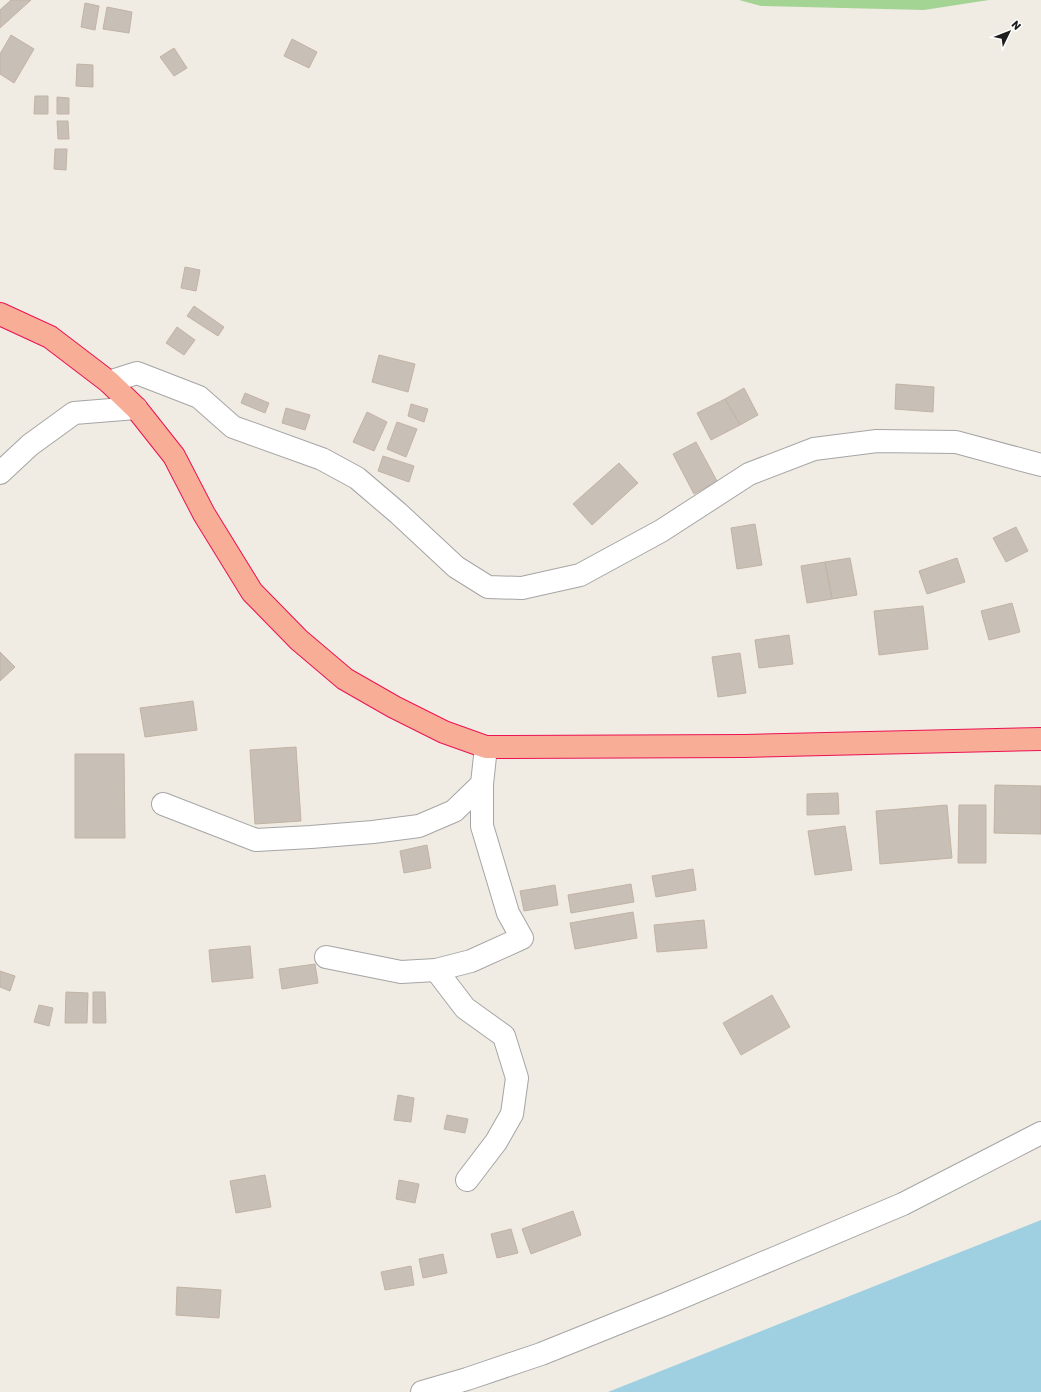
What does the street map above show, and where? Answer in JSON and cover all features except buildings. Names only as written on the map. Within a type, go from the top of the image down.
[{"type":"highway","points":[[0,314],[50,337],[109,382],[136,408],[174,456],[204,514],[252,592],[299,640],[351,683],[444,732],[486,747],[752,745],[1041,739]]},
{"type":"street","points":[[109,382],[137,373],[199,397],[233,427],[322,459],[357,478],[398,513],[456,567],[488,587],[522,588],[580,575],[661,531],[749,474],[814,449],[877,441],[956,442],[1041,466]]},
{"type":"street","points":[[0,473],[30,445],[74,413],[136,408]]},
{"type":"street","points":[[326,957],[401,972],[436,970],[471,961],[522,938],[508,913],[482,826],[482,784],[486,747]]},
{"type":"street","points":[[163,804],[256,840],[311,837],[373,832],[419,826],[454,811],[482,784]]},
{"type":"street","points":[[436,970],[465,1008],[504,1036],[517,1078],[512,1114],[496,1142],[467,1180]]},
{"type":"street","points":[[422,1392],[541,1354],[676,1300],[903,1204],[1041,1133]]},
{"type":"green space","points":[[739,0],[989,0],[924,10],[761,6]]},
{"type":"water","points":[[1041,1220],[1041,1392],[608,1392]]}]
